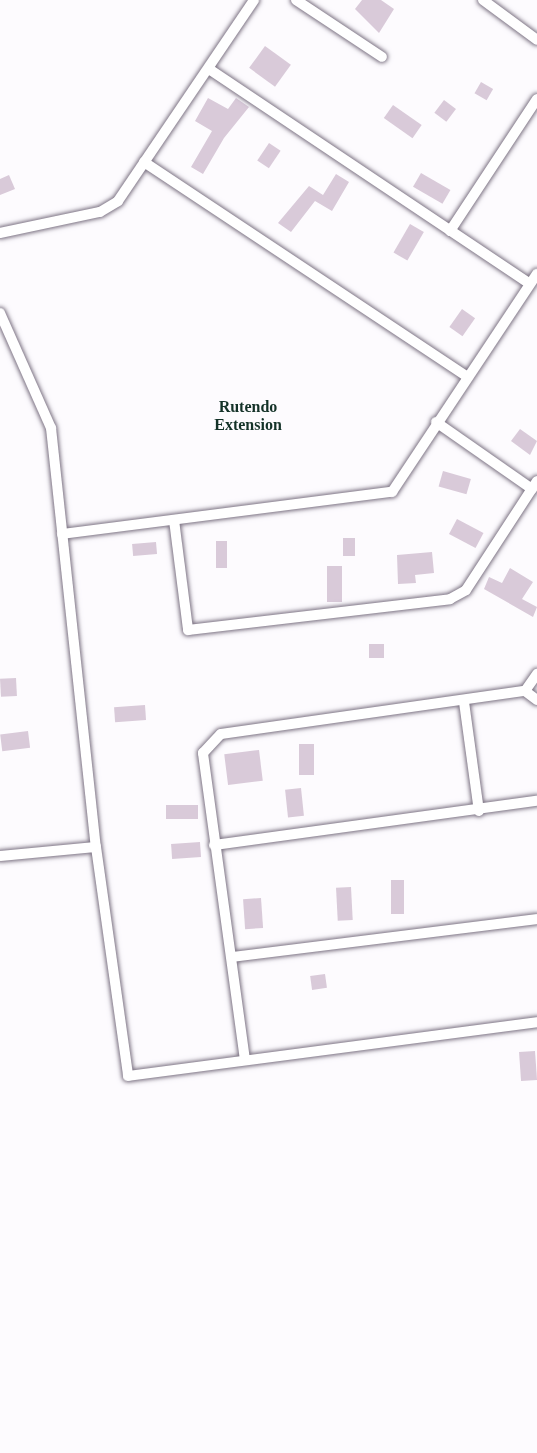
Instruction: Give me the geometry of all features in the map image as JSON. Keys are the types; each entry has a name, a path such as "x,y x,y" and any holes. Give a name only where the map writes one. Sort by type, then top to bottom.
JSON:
{"street":[{"path":"0,233 100,212 118,201 254,0"},
{"path":"296,0 382,57"},
{"path":"483,0 537,40"},
{"path":"209,69 530,284"},
{"path":"450,231 537,99"},
{"path":"144,162 466,376"},
{"path":"62,534 392,492 466,376 537,274"},
{"path":"1,317 51,428 96,847 129,1076 537,1022"},
{"path":"174,520 188,630 450,599 466,590 534,485 436,422"},
{"path":"245,1060 203,753 221,734 464,702 525,691 537,674"},
{"path":"525,691 537,700"},
{"path":"464,702 479,811"},
{"path":"214,845 479,811 537,801"},
{"path":"0,856 96,847"},
{"path":"232,957 537,919"}],"building":[{"path":"362,0 381,0 394,9 379,33 355,9"},
{"path":"265,46 291,65 275,87 249,68"},
{"path":"481,82 493,89 487,100 474,93"},
{"path":"208,98 228,109 236,98 249,107 224,138 203,174 191,167 212,131 195,121"},
{"path":"444,100 456,109 446,122 434,113"},
{"path":"393,105 422,125 412,138 384,118"},
{"path":"269,143 281,151 269,168 257,160"},
{"path":"421,173 450,190 442,204 413,187"},
{"path":"336,174 349,182 332,211 315,201 291,232 278,223 309,186 323,195"},
{"path":"9,175 15,189 0,195 0,179"},
{"path":"410,224 424,232 407,261 394,253"},
{"path":"462,309 475,318 462,336 449,327"},
{"path":"520,429 537,441 530,455 511,441"},
{"path":"443,471 471,479 466,494 439,486"},
{"path":"457,519 483,533 476,548 449,534"},
{"path":"343,538 355,538 355,556 343,556"},
{"path":"216,541 227,541 227,568 216,568"},
{"path":"156,542 157,554 133,556 132,544"},
{"path":"432,552 434,573 415,575 416,583 398,584 397,555"},
{"path":"327,566 342,566 342,602 327,602"},
{"path":"510,568 533,582 522,599 537,607 533,617 484,589 489,577 502,583"},
{"path":"369,644 384,644 384,658 369,658"},
{"path":"16,678 17,696 1,697 0,679"},
{"path":"145,705 146,720 115,722 114,707"},
{"path":"28,731 30,748 2,751 0,734"},
{"path":"299,744 314,744 314,775 299,775"},
{"path":"259,750 263,781 228,785 224,754"},
{"path":"301,788 304,816 288,818 285,790"},
{"path":"166,805 198,805 198,819 166,819"},
{"path":"200,842 201,857 172,859 171,844"},
{"path":"391,880 404,880 404,914 391,914"},
{"path":"351,887 353,920 338,921 336,888"},
{"path":"261,898 263,928 245,929 243,899"},
{"path":"325,974 327,988 312,990 310,976"},
{"path":"535,1051 537,1080 521,1081 519,1052"}],"district":[{"name":"Rutendo Extension","path":"248,416"}]}
